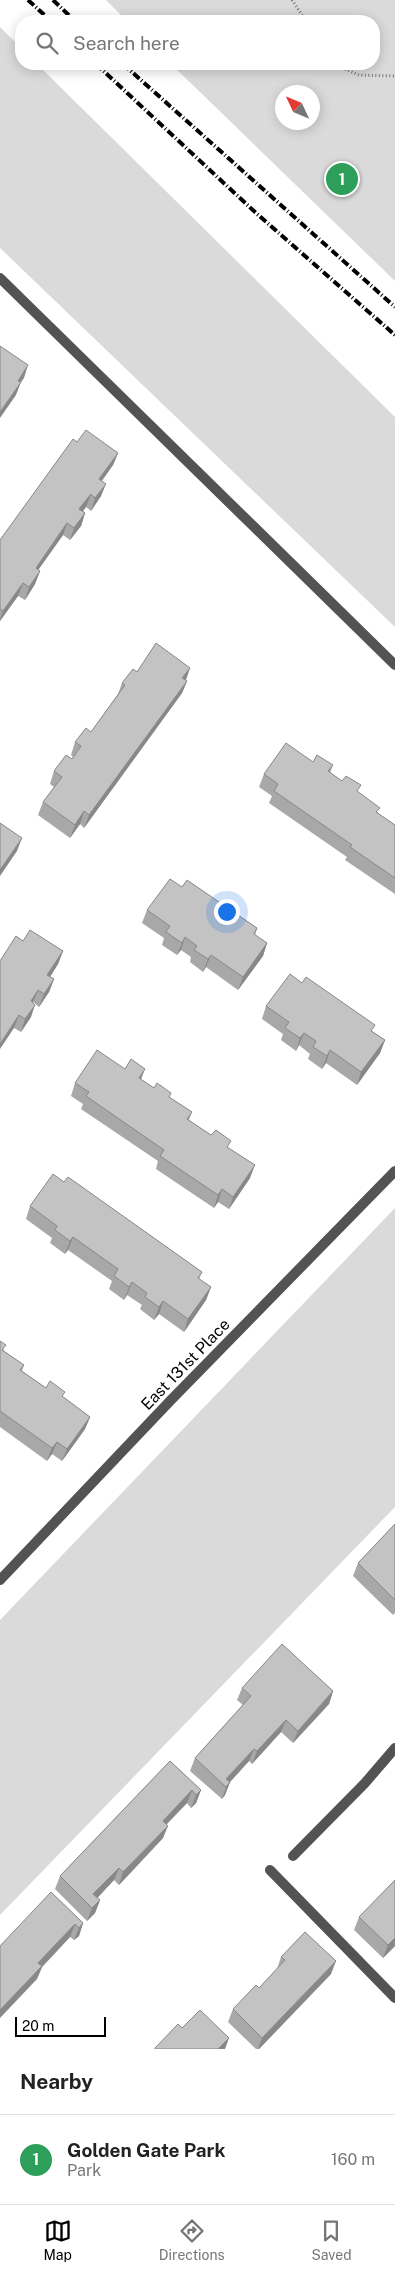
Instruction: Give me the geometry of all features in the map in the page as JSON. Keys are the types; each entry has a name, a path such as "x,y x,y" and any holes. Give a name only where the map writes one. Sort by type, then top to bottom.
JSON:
{"street":[{"path":"0,278 395,665"},
{"name":"East 131st Place","path":"0,1580 163,1408 395,1171"},
{"path":"294,1856 365,1783 395,1748"},
{"path":"270,1870 395,1998"}],"path":[{"path":"292,0 302,15"},
{"path":"346,70 359,76 395,76"}],"shaded area":[{"path":"106,0 395,0 395,281 177,70 380,70 380,15 121,15"},
{"path":"0,27 15,42 15,70 43,70 395,417 395,627 0,248"},
{"path":"395,1208 395,1507 0,1915 0,1620"}],"building":[{"path":"0,346 28,365 18,381 21,382 0,412"},
{"path":"86,430 118,453 99,479 106,484 95,498 91,494 79,509 85,513 74,528 67,523 36,568 40,571 29,587 23,583 3,611 0,609 0,540 73,439 77,442"},
{"path":"156,643 190,668 182,678 187,681 89,815 84,811 75,825 43,802 62,777 54,771 66,755 72,759 81,746 75,742 86,728 91,732 125,685 122,683 133,669 137,672"},
{"path":"286,743 313,762 317,755 333,765 328,771 342,781 346,776 361,785 357,791 380,808 376,812 395,825 395,878 350,847 352,845 274,791 278,784 264,774"},
{"path":"0,823 22,838 0,870"},
{"path":"170,879 182,887 187,880 257,928 254,934 267,943 243,977 211,955 208,959 194,950 197,946 185,937 182,943 166,932 170,926 147,910"},
{"path":"30,930 63,951 47,975 54,979 44,994 38,990 31,1001 35,1005 25,1019 19,1015 0,1044 0,961 16,936 23,941"},
{"path":"290,974 302,983 306,977 375,1025 371,1031 385,1040 361,1072 330,1050 327,1056 313,1047 316,1041 304,1033 300,1038 285,1028 289,1022 266,1006"},
{"path":"97,1050 125,1069 131,1059 145,1069 139,1078 154,1088 157,1083 171,1093 169,1097 192,1112 187,1119 211,1135 216,1130 231,1141 227,1147 255,1165 233,1197 222,1189 218,1195 160,1156 164,1150 86,1096 89,1092 75,1083"},
{"path":"53,1174 64,1182 68,1177 202,1272 198,1278 211,1287 188,1319 163,1301 159,1307 145,1297 147,1293 132,1282 129,1287 114,1276 118,1269 73,1237 70,1241 55,1230 57,1226 30,1206"},
{"path":"0,1341 6,1345 2,1350 24,1365 20,1370 46,1388 50,1381 65,1392 62,1396 90,1417 67,1449 57,1442 52,1448 0,1411"},
{"path":"395,1524 395,1600 358,1563"},
{"path":"282,1644 333,1691 298,1731 286,1720 257,1751 254,1749 226,1779 230,1782 226,1787 195,1758 251,1696 242,1688"},
{"path":"170,1761 201,1790 196,1795 192,1790 163,1821 168,1826 123,1872 119,1868 93,1894 100,1900 92,1908 60,1876"},
{"path":"395,1880 395,1938 388,1945 359,1917"},
{"path":"51,1892 83,1923 79,1928 75,1924 38,1963 42,1966 0,2010 0,1946"},
{"path":"305,1932 336,1961 262,2038 233,2009 256,1985 259,1988 285,1960 281,1957"},
{"path":"200,2010 229,2038 218,2049 155,2049 178,2024 182,2028"}],"railway":[{"path":"28,0 44,15"},
{"path":"53,0 69,15"},
{"path":"102,70 256,213 395,335"},
{"path":"130,70 395,307"}],"place":[{"name":"Golden Gate Park","path":"342,179"}]}
